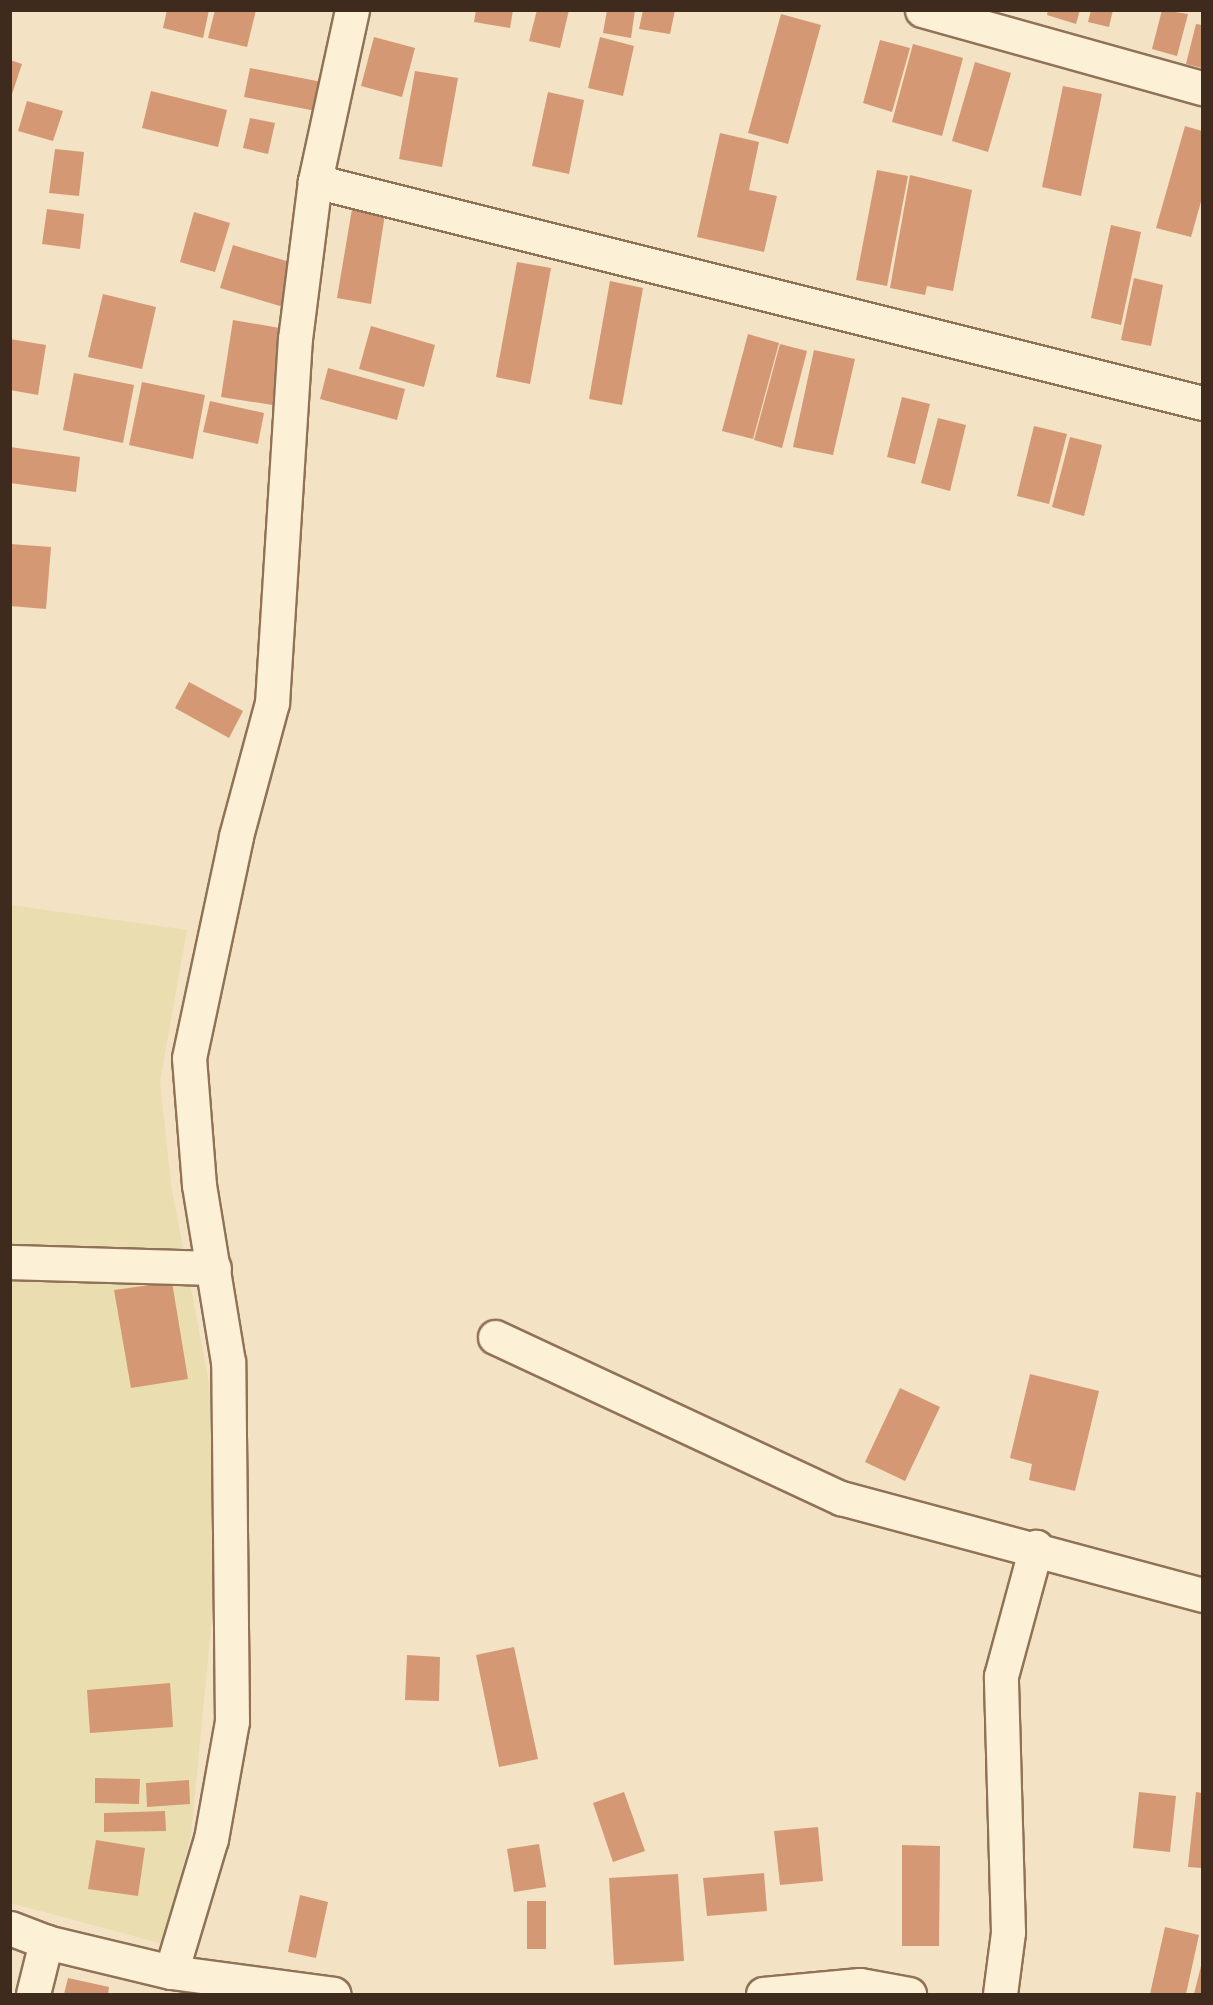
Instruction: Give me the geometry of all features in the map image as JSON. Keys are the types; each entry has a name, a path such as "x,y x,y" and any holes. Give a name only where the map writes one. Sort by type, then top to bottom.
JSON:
{"street":[{"path":"171,1972 211,1839 232,1721 232,1447 214,1268 199,1185 189,1058 236,836 272,703 295,339 315,181 352,10"},
{"path":"925,11 1203,88"},
{"path":"315,181 1203,403"},
{"path":"10,1262 214,1268"},
{"path":"495,1337 841,1498 1036,1547 1203,1595"},
{"path":"1000,1995 1008,1932 1001,1676 1036,1547"},
{"path":"10,1928 46,1942 171,1972 334,1995"},
{"path":"33,1995 46,1942"},
{"path":"763,1995 860,1985 909,1995"}],"shaded area":[{"path":"11,905 187,930 160,1081 171,1185 209,1383 216,1577 191,1834 163,1944 11,1903"}],"building":[{"path":"167,10 209,10 203,38 163,28"},
{"path":"215,10 256,10 247,47 208,38"},
{"path":"476,10 513,10 510,28 474,22"},
{"path":"537,10 569,10 560,48 529,41"},
{"path":"607,10 635,10 631,38 603,33"},
{"path":"643,10 675,10 670,34 639,29"},
{"path":"1048,10 1080,10 1076,24 1047,15"},
{"path":"1091,10 1113,10 1109,27 1088,22"},
{"path":"1162,10 1188,14 1177,56 1152,49"},
{"path":"781,14 821,25 788,144 748,133"},
{"path":"1196,24 1202,25 1202,68 1186,64"},
{"path":"374,37 415,48 402,97 361,86"},
{"path":"600,37 634,46 623,96 588,88"},
{"path":"880,40 910,48 892,112 863,103"},
{"path":"913,44 963,58 942,136 892,122"},
{"path":"10,60 22,64 11,97 10,97"},
{"path":"975,62 1011,73 988,152 952,141"},
{"path":"250,68 327,83 321,112 244,97"},
{"path":"415,71 458,78 442,167 399,159"},
{"path":"1063,86 1102,94 1081,196 1042,187"},
{"path":"151,91 227,110 218,147 142,128"},
{"path":"548,92 584,100 569,174 532,166"},
{"path":"27,101 63,111 53,141 18,131"},
{"path":"250,118 275,123 268,154 243,148"},
{"path":"1185,126 1202,131 1202,198 1191,237 1156,228"},
{"path":"720,133 759,142 749,190 777,196 764,252 697,237"},
{"path":"55,149 84,152 79,196 49,193"},
{"path":"877,170 908,176 887,286 856,280"},
{"path":"910,175 972,190 953,291 927,286 925,295 890,288"},
{"path":"47,209 84,214 80,249 42,244"},
{"path":"352,209 385,214 371,304 337,298"},
{"path":"194,212 230,223 215,272 180,262"},
{"path":"1111,225 1141,232 1121,325 1091,318"},
{"path":"233,245 303,266 290,309 220,288"},
{"path":"517,262 551,268 530,384 496,377"},
{"path":"1134,278 1163,285 1151,346 1121,340"},
{"path":"610,281 643,288 622,405 589,399"},
{"path":"103,294 156,307 142,369 88,357"},
{"path":"233,320 291,330 279,406 221,397"},
{"path":"371,326 435,345 424,387 359,369"},
{"path":"748,334 779,343 753,439 722,431"},
{"path":"10,339 46,345 38,395 10,390"},
{"path":"780,344 807,351 782,448 754,440"},
{"path":"814,350 855,359 833,455 793,447"},
{"path":"328,368 405,389 397,420 320,399"},
{"path":"74,373 134,385 123,443 63,430"},
{"path":"142,382 205,395 193,459 129,445"},
{"path":"902,397 930,404 915,464 887,457"},
{"path":"210,401 264,413 258,444 203,432"},
{"path":"938,418 966,425 950,491 921,483"},
{"path":"1034,426 1067,434 1049,504 1017,496"},
{"path":"1070,437 1102,445 1084,516 1052,507"},
{"path":"10,447 80,457 76,492 10,483"},
{"path":"10,544 51,547 46,609 10,606"},
{"path":"189,682 243,711 229,738 175,708"},
{"path":"172,1282 188,1379 131,1388 114,1290"},
{"path":"1030,1374 1099,1391 1075,1491 1029,1480 1032,1464 1010,1458"},
{"path":"900,1388 940,1407 905,1481 865,1462"},
{"path":"514,1647 538,1759 499,1767 476,1655"},
{"path":"407,1655 440,1657 439,1701 405,1700"},
{"path":"170,1683 173,1727 90,1733 87,1690"},
{"path":"95,1778 140,1779 139,1804 95,1803"},
{"path":"189,1780 190,1804 147,1807 146,1783"},
{"path":"624,1792 645,1851 613,1862 593,1803"},
{"path":"1139,1792 1176,1796 1170,1852 1133,1848"},
{"path":"1196,1792 1202,1793 1202,1868 1188,1867"},
{"path":"165,1811 166,1831 104,1832 104,1813"},
{"path":"818,1827 823,1881 780,1885 774,1831"},
{"path":"96,1840 145,1848 138,1896 88,1889"},
{"path":"539,1844 546,1887 514,1892 507,1849"},
{"path":"902,1845 940,1846 939,1946 902,1946"},
{"path":"764,1873 767,1911 707,1916 703,1878"},
{"path":"678,1874 684,1961 614,1965 609,1878"},
{"path":"300,1895 328,1902 316,1958 288,1952"},
{"path":"527,1901 546,1901 546,1949 527,1949"},
{"path":"1165,1927 1199,1935 1186,1994 1150,1994"},
{"path":"1202,1962 1202,1994 1194,1994"},
{"path":"68,1978 109,1987 108,1994 64,1994"}]}
